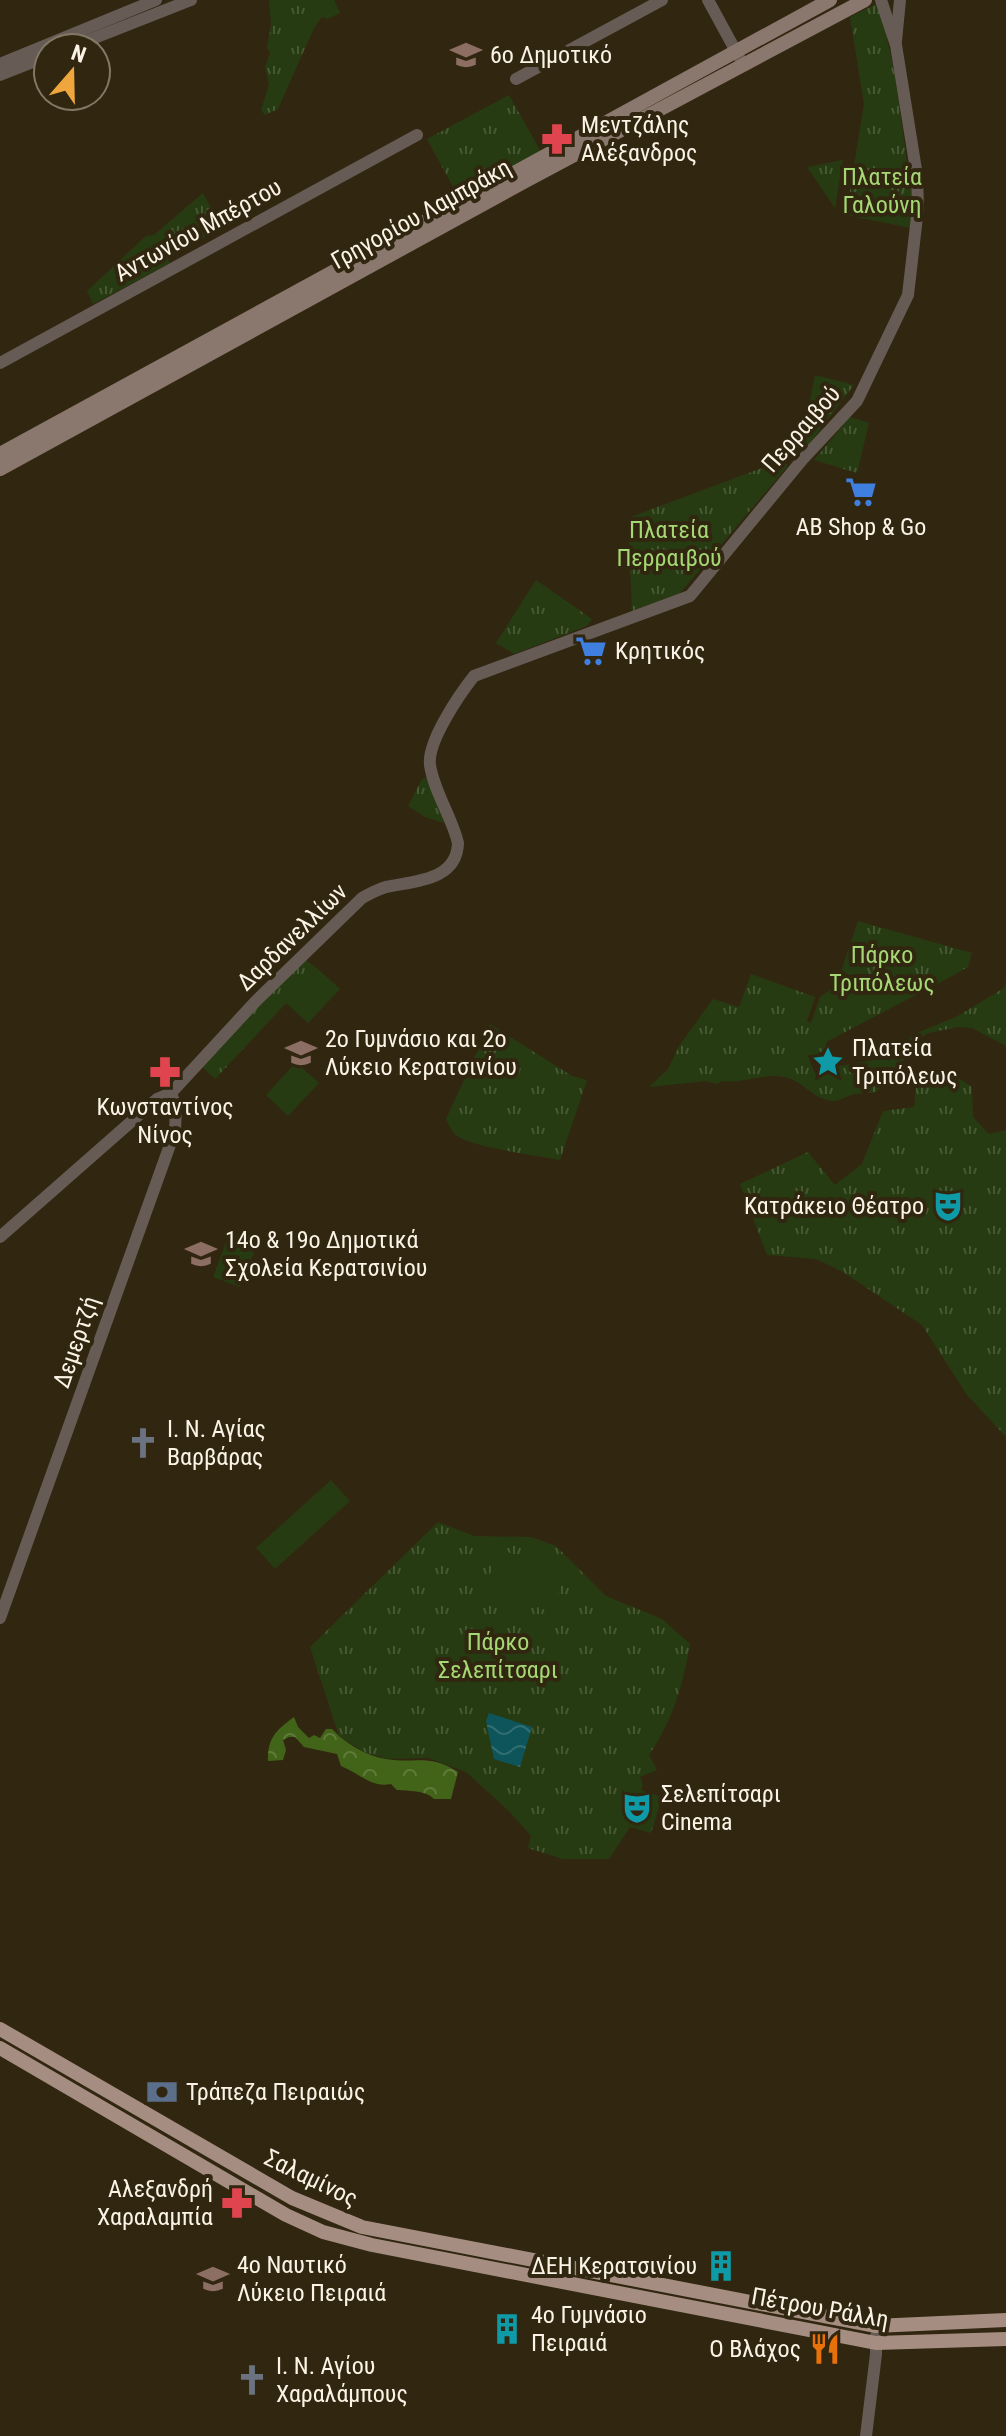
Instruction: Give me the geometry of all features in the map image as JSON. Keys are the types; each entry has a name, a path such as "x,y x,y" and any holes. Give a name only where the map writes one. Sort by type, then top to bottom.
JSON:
{"main road":[{"name":"Γρηγορίου Λαμπράκη","path":"0,469 739,58 830,0"},
{"name":"Γρηγορίου Λαμπράκη","path":"0,454 739,58 865,0"},
{"name":"Σαλαμίνος","path":"0,2029 292,2198 346,2222 683,2288"},
{"name":"Σαλαμίνος","path":"0,2048 286,2215 323,2232 372,2245 675,2304"},
{"name":"Πέτρου Ράλλη","path":"683,2288 875,2326 1006,2320"},
{"name":"Πέτρου Ράλλη","path":"675,2304 876,2343 1006,2339"}],"street":[{"path":"0,64 156,0"},
{"path":"110,32 191,0"},
{"path":"516,79 662,0"},
{"path":"708,0 739,58"},
{"name":"Περραιβού","path":"429,754 456,701 474,676 690,596 802,460 857,401 908,295 915,244 917,176 896,45 881,0"},
{"name":"Περραιβού","path":"896,45 900,0"},
{"path":"0,75 32,62"},
{"name":"Αντωνίου Μπέρτου","path":"0,363 417,135"},
{"name":"Δαρδανελλίων","path":"171,1093 305,951 362,898 374,891 446,871 458,843 431,769 429,754"},
{"path":"0,1237 157,1099 171,1093"},
{"name":"Δεμερτζή","path":"0,1618 163,1168 175,1131 176,1107 171,1093"},
{"path":"866,2436 875,2326"}],"green space":[{"path":"269,0 334,0 340,13 327,19 322,17 314,28 278,109 265,115 261,110 269,85 265,67 270,53 267,47 271,25"},
{"name":"Πλατεία Γαλούνη","path":"879,3 895,75 916,229 846,215 864,104 850,17"},
{"path":"509,95 541,152 458,196 427,139"},
{"path":"843,160 835,208 807,167"},
{"path":"203,193 222,228 168,258 170,263 93,304 87,291 146,236 154,235"},
{"path":"815,375 854,385 806,448 801,447"},
{"path":"850,417 869,423 857,473 814,460"},
{"name":"Πλατεία Περραιβού","path":"786,459 787,467 680,593 632,611 628,518"},
{"path":"536,580 592,619 587,626 514,654 496,643"},
{"path":"422,779 430,779 447,818 444,823 425,817 408,806"},
{"name":"Πάρκο Τριπόλεως","path":"858,921 972,953 968,967 828,1041 829,1047 809,1059 817,1078 835,1067 879,1059 919,1032 956,1017 1004,988 1006,982 1006,1046 972,1028 958,1027 928,1033 914,1042 907,1056 876,1092 854,1094 834,1101 821,1098 796,1081 776,1076 717,1084 706,1081 649,1087 668,1069 679,1046 713,999 739,1007 751,974 815,997 807,1021 811,1023 820,997 836,986"},
{"path":"303,958 318,969 215,1079 200,1065"},
{"path":"318,969 340,989 308,1023 286,1003"},
{"path":"490,1024 572,1076 587,1080 560,1160 476,1144 456,1135 449,1126 446,1119"},
{"path":"296,1062 319,1083 288,1116 266,1095"},
{"path":"957,1077 972,1087 973,1117 989,1134 1006,1130 1006,1437 967,1395 922,1325 843,1272 816,1259 767,1255 740,1184 808,1152 835,1185 862,1164 883,1111 914,1107 917,1080"},
{"path":"229,1234 257,1245 240,1287 213,1277"},
{"path":"331,1480 350,1501 275,1569 256,1548"},
{"name":"Πάρκο Σελεπίτσαρι","path":"438,1522 474,1536 531,1537 556,1546 606,1596 662,1619 690,1644 676,1702 665,1729 649,1755 657,1770 640,1777 641,1790 662,1797 651,1833 630,1827 609,1859 563,1859 528,1848 531,1836 466,1772 428,1758 387,1759 364,1752 339,1736 310,1647"},
{"path":"498,1549 566,1571 552,1612 485,1590"},
{"path":"294,1717 298,1727 309,1738 314,1735 320,1738 326,1729 332,1729 350,1744 371,1755 386,1759 430,1761 448,1766 458,1772 451,1799 434,1799 422,1792 397,1790 391,1784 371,1782 341,1766 337,1754 304,1747 295,1737 283,1740 286,1750 283,1760 268,1761 269,1746 275,1734"}],"water":[{"path":"489,1713 532,1727 520,1767 494,1759 486,1721"}],"place":[{"name":"6o Δημοτικό","path":"466,55"},
{"name":"Μεντζάλης Αλέξανδρος","path":"557,139"},
{"name":"AB Shop & Go","path":"861,492"},
{"name":"Κρητικός","path":"591,651"},
{"name":"2ο Γυμνάσιο και 2ο Λύκειο Κερατσινίου","path":"301,1053"},
{"name":"Πλατεία Τριπόλεως","path":"828,1062"},
{"name":"Κωνσταντίνος Νίνος","path":"165,1072"},
{"name":"Κατράκειο Θέατρο","path":"948,1206"},
{"name":"14ο & 19ο Δημοτικά Σχολεία Κερατσινίου","path":"201,1254"},
{"name":"Ι. Ν. Αγίας Βαρβάρας","path":"143,1443"},
{"name":"Σελεπίτσαρι Cinema","path":"637,1808"},
{"name":"Τράπεζα Πειραιώς","path":"162,2092"},
{"name":"Αλεξανδρή Χαραλαμπία","path":"237,2203"},
{"name":"ΔΕΗ Κερατσινίου","path":"721,2266"},
{"name":"4ο Ναυτικό Λύκειο Πειραιά","path":"213,2279"},
{"name":"4ο Γυμνάσιο Πειραιά","path":"507,2329"},
{"name":"Ο Βλάχος","path":"825,2349"},
{"name":"Ι. Ν. Αγίου Χαραλάμπους","path":"252,2380"}]}
